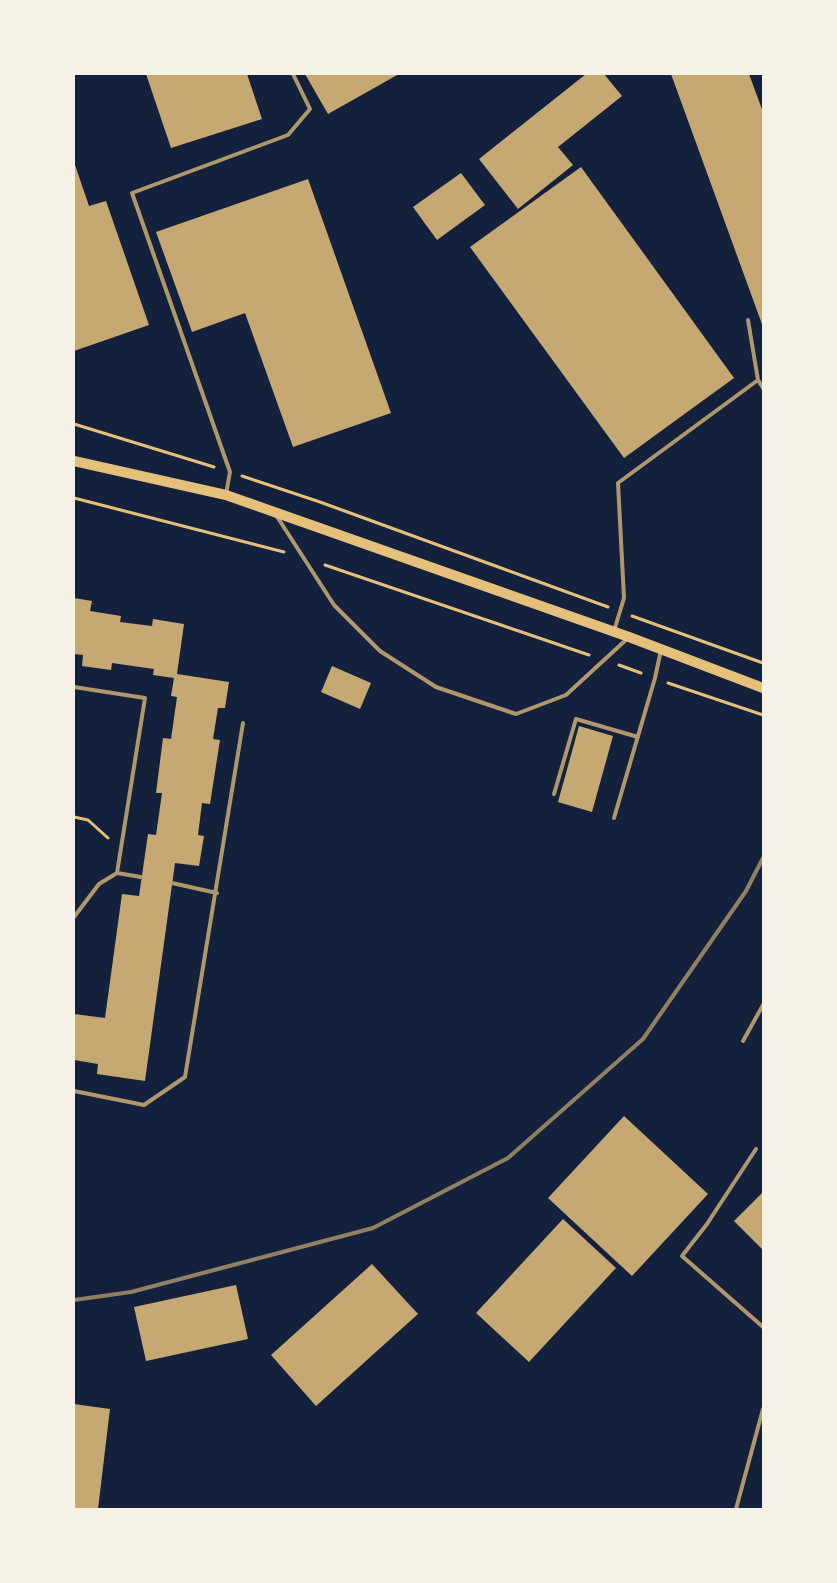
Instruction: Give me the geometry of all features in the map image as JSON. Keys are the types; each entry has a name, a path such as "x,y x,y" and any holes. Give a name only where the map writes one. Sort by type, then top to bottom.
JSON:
{"main road":[{"path":"74,462 226,495 629,637 763,688"}],"lane":[{"path":"226,495 230,472 132,193 288,135 310,109 292,74"},
{"path":"748,320 758,380 763,388"},
{"path":"614,632 624,598 618,483 758,380"},
{"path":"275,513 334,605 380,651 436,687 516,714 566,695 629,637"},
{"path":"614,818 655,678 661,650"},
{"path":"74,686 145,698 117,873"},
{"path":"554,794 576,719 638,736"},
{"path":"74,1091 144,1104 185,1077 217,893 243,723"},
{"path":"74,917 99,884 117,873 141,877"},
{"path":"172,883 217,893"},
{"path":"743,1041 763,1004"},
{"path":"756,1149 707,1224 682,1256 763,1327"},
{"path":"736,1509 763,1409"}],"path":[{"path":"74,424 320,502 763,663"},
{"path":"74,498 303,557 763,715"},
{"path":"74,817 88,820"}],"building":[{"path":"146,74 247,74 262,119 171,148"},
{"path":"305,74 399,74 328,114"},
{"path":"586,74 604,74 622,96 558,147 573,165 518,209 479,159"},
{"path":"671,74 749,74 763,112 763,327"},
{"path":"74,162 89,206 106,201 149,325 74,351"},
{"path":"581,167 734,378 624,458 470,247"},
{"path":"461,173 485,205 437,240 413,207"},
{"path":"308,179 391,413 293,447 245,313 192,332 156,232"},
{"path":"74,598 92,601 90,611 121,616 120,622 152,626 153,619 184,624 177,674 229,682 225,708 218,708 213,739 220,740 210,804 202,803 198,835 204,836 199,866 175,863 145,1081 97,1074 98,1064 74,1060 74,1014 105,1018 122,894 139,896 148,834 156,835 162,793 156,793 163,738 171,739 177,697 171,696 174,678 153,675 154,669 112,663 111,670 82,666 83,655 74,654"},
{"path":"332,666 371,683 360,709 321,692"},
{"path":"579,726 613,736 592,812 558,802"},
{"path":"624,1116 708,1194 632,1276 548,1198"},
{"path":"763,1192 763,1250 734,1221"},
{"path":"563,1219 616,1268 529,1362 476,1313"},
{"path":"372,1264 418,1314 316,1406 271,1355"},
{"path":"236,1285 248,1339 146,1361 134,1307"},
{"path":"74,1404 110,1409 98,1509 74,1509"}],"railway":[{"path":"74,1300 131,1292 373,1228 508,1158 643,1039 746,891 763,858"}]}
